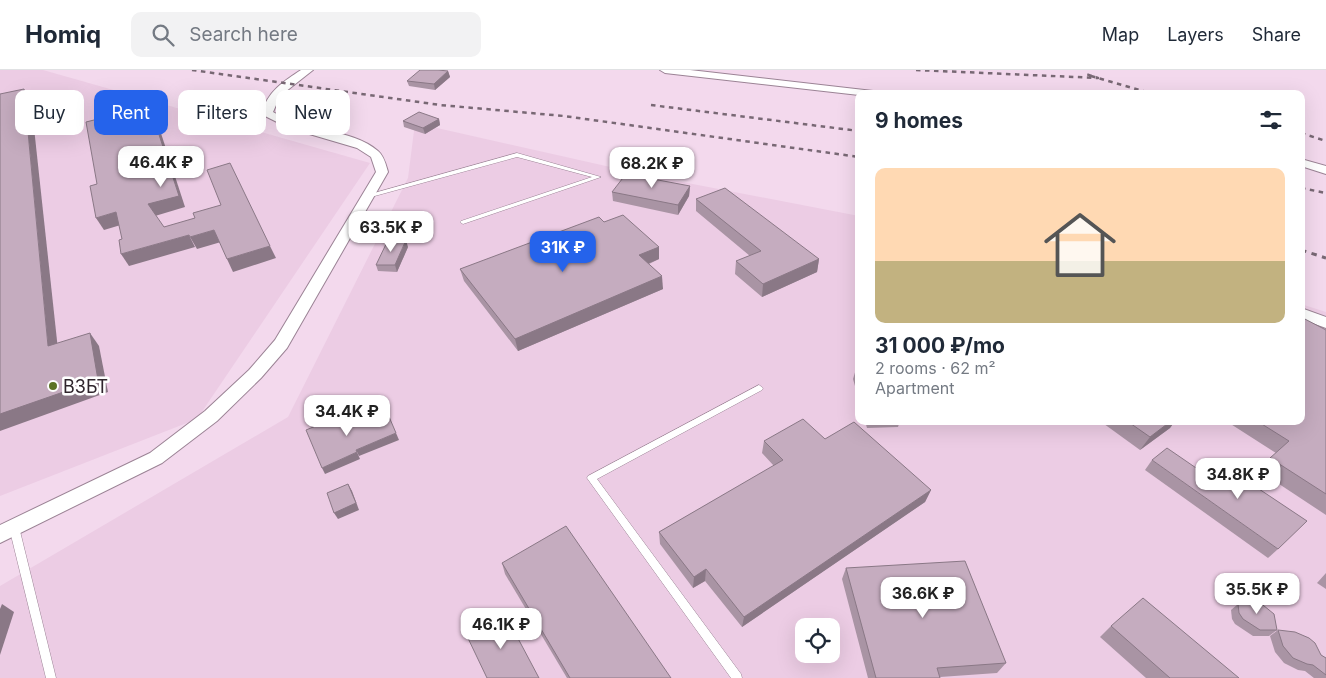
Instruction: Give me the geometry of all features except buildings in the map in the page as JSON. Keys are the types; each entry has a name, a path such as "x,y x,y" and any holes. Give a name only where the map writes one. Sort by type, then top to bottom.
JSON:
{"street":[{"path":"0,534 156,458 211,416 255,374 281,344 382,172 379,160 373,152 353,142 289,126 277,121 267,113 268,103 286,84 308,70"},
{"path":"665,70 855,92"},
{"path":"1305,163 1326,170"},
{"path":"1305,315 1326,323"}],"lane":[{"path":"369,196 517,155 598,177 464,222"},
{"path":"737,678 591,478 759,388"},
{"path":"14,527 51,678"}],"shaded area":[{"name":"ВЗБТ","path":"0,70 43,70 113,90 94,90 94,135 168,135 168,106 178,108 178,135 266,135 266,133 370,163 197,419 0,496"},
{"path":"415,123 646,175 855,215 855,425 1305,425 1305,305 1326,312 1326,678 0,678 0,586 288,417 408,178"}],"railway":[{"path":"192,70 440,105 564,116 855,156"},
{"path":"916,70 1098,78"},
{"path":"1086,74 1098,78"},
{"path":"1091,76 1098,78"},
{"path":"1098,78 1139,90"},
{"path":"651,105 855,130"},
{"path":"1305,134 1326,141"},
{"path":"1305,189 1326,193"},
{"path":"1305,251 1326,258"}],"place":[{"name":"ВЗБТ","path":"53,386"}]}
